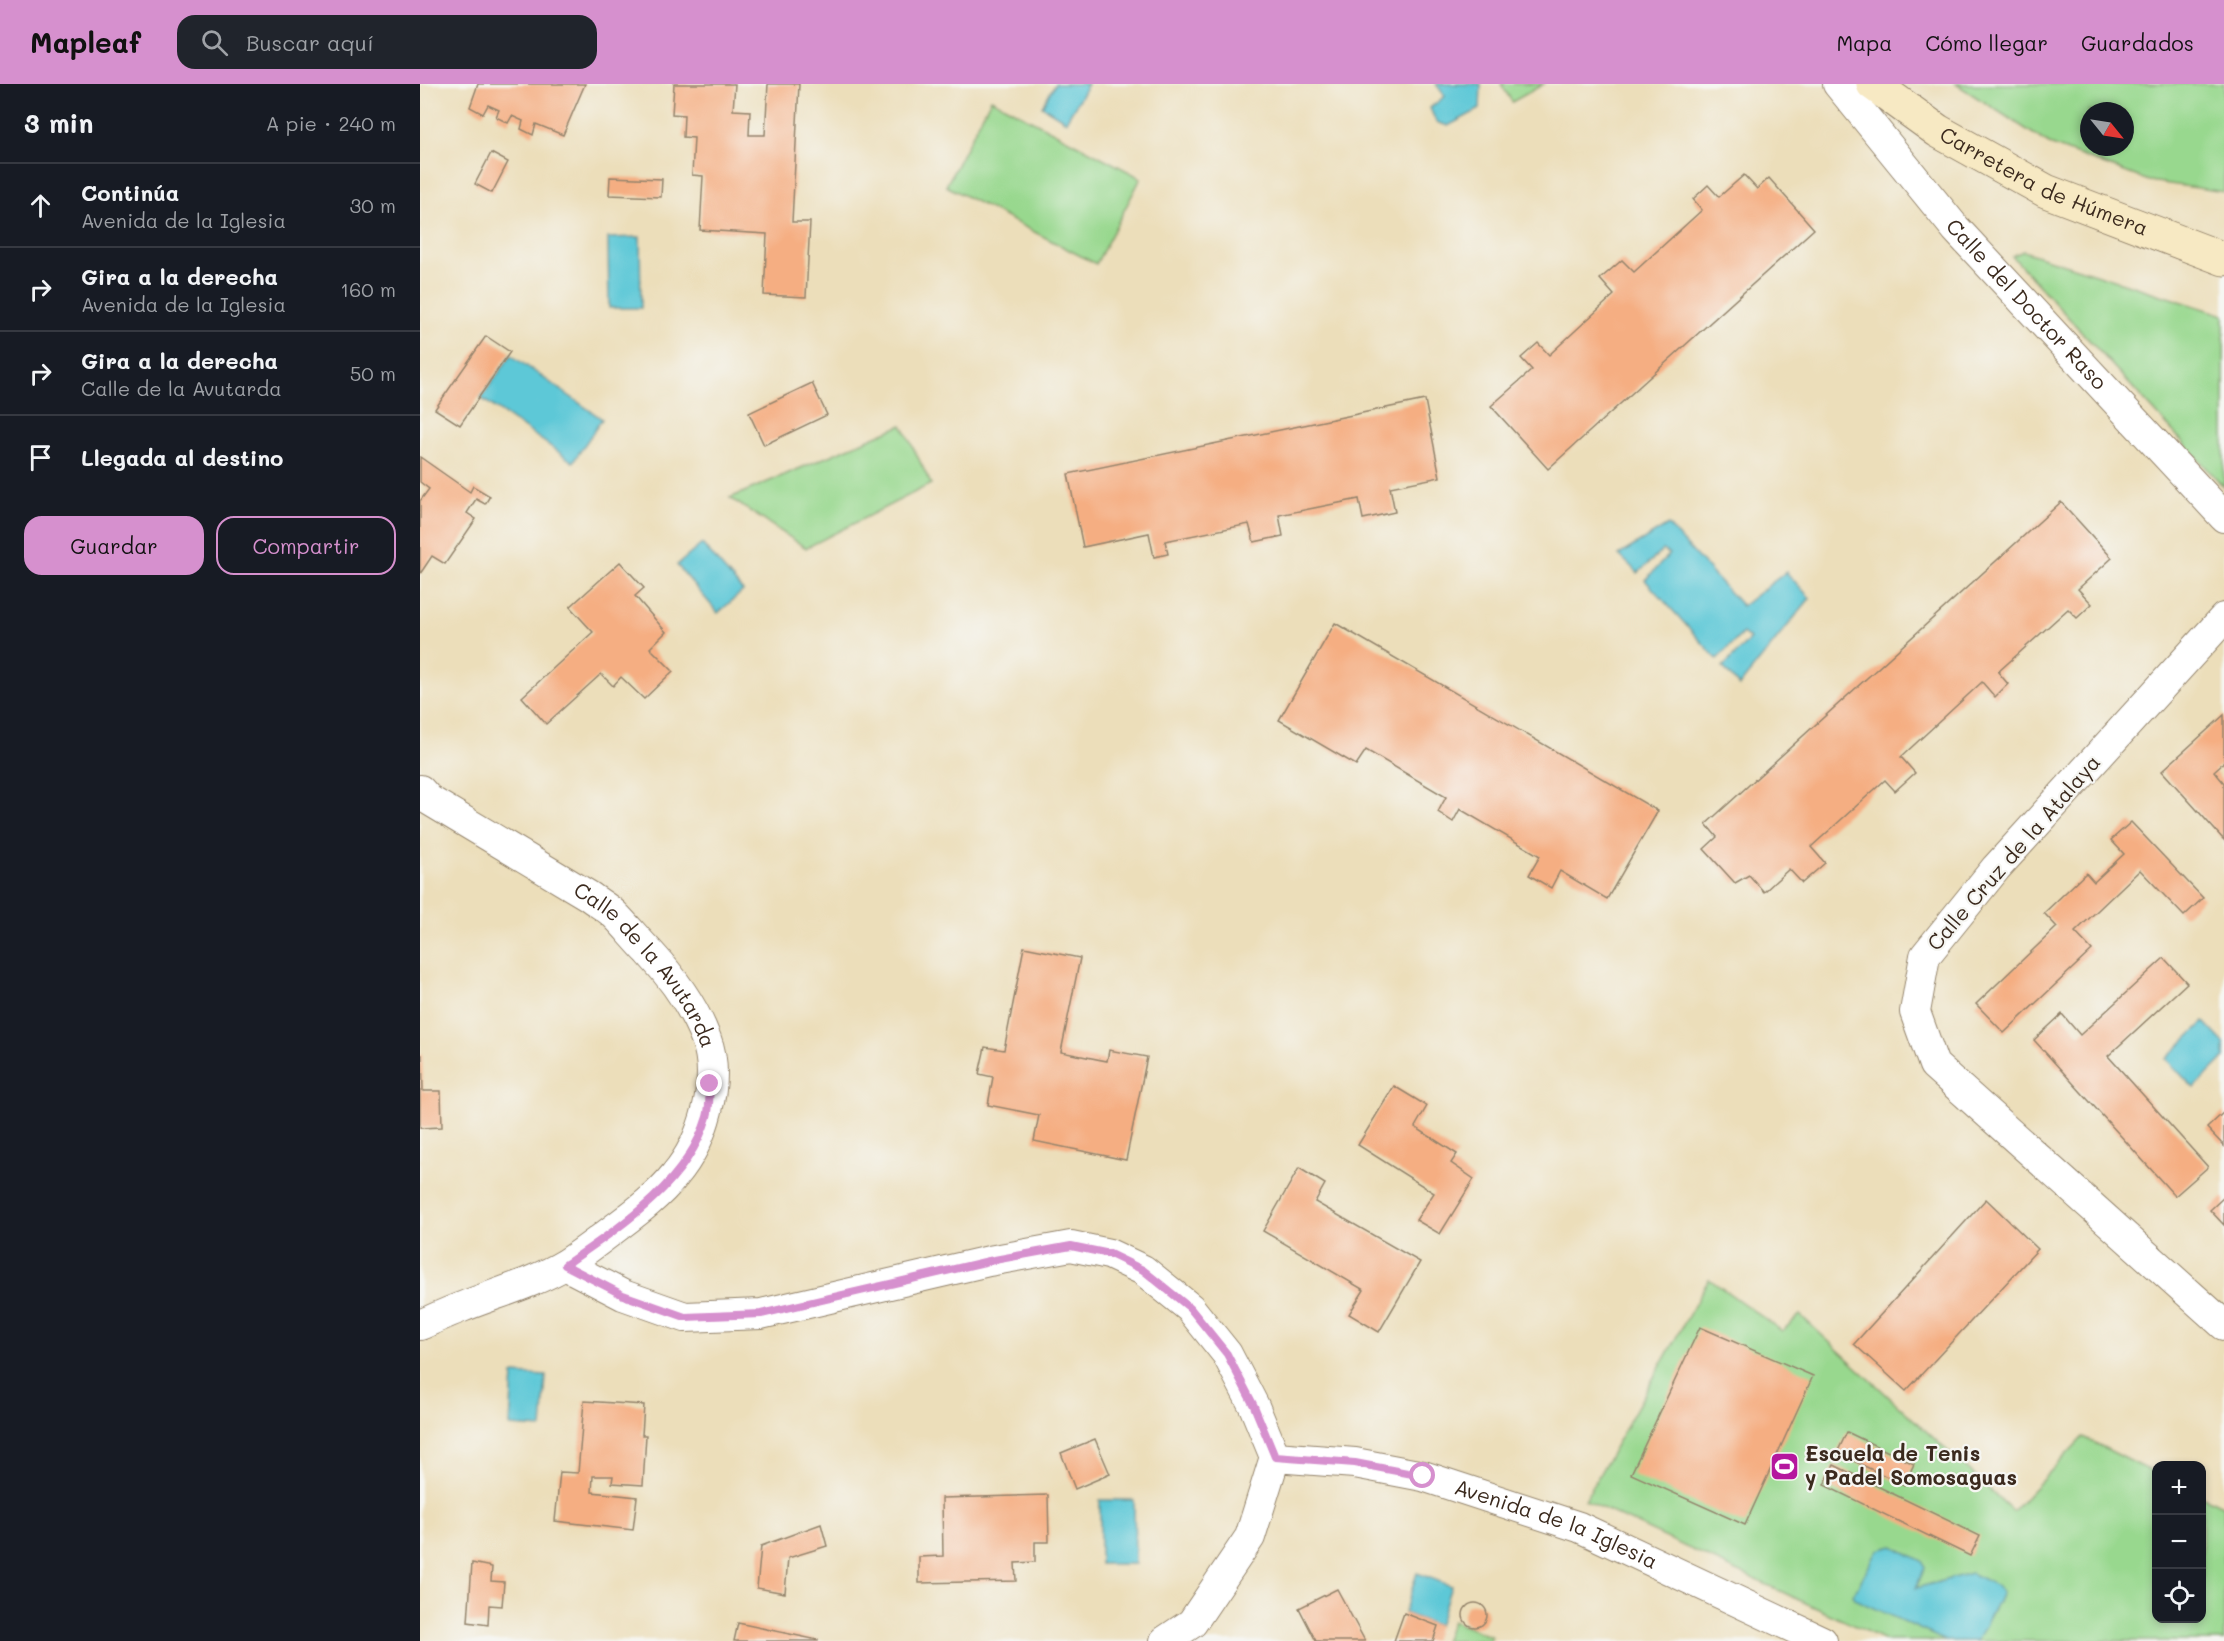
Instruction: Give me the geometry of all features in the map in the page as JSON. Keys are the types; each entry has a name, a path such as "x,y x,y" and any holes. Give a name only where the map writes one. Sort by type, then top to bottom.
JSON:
{"main road":[{"name":"Carretera de Húmera","path":"1873,84 1938,131 2046,191 2224,259"}],"street":[{"name":"Calle del Doctor Raso","path":"1838,84 1956,229 2224,517"},
{"name":"Calle Cruz de la Atalaya","path":"2224,618 1996,868 1925,956 1915,1012 1934,1065 2224,1325"},
{"name":"Calle de la Avutarda","path":"420,790 429,800 590,896 614,914 661,965 677,987 706,1040 710,1060 708,1114 687,1159 664,1188 635,1213 565,1265 515,1288 462,1306 420,1325"},
{"path":"565,1265 623,1295 685,1317 761,1314 989,1261 1071,1246 1110,1254 1143,1270 1190,1308 1227,1354 1254,1406 1275,1457 1250,1537 1192,1623 1165,1641"},
{"name":"Avenida de la Iglesia","path":"1275,1457 1355,1463 1423,1476 1568,1524 1822,1641"}],"green space":[{"path":"1501,84 1544,84 1512,102"},
{"path":"1956,84 2224,84 2224,192 2149,181 2081,156 2134,156 2134,102 2080,102 2080,155 2049,144"},
{"path":"991,99 1141,178 1096,264 946,186"},
{"path":"2023,251 2224,315 2224,487 2012,256"},
{"path":"902,425 931,484 806,548 730,498"},
{"name":"Escuela de Tenis y Padel Somosaguas","path":"1709,1279 1782,1331 1800,1315 2013,1511 2083,1437 2152,1472 2152,1623 2206,1623 2206,1498 2224,1507 2224,1641 1887,1641 1585,1500"},
{"path":"1452,1621 1492,1637 1490,1641 1444,1641"}],"water":[{"path":"1055,84 1088,84 1066,121 1042,106"},
{"path":"1436,84 1481,84 1480,109 1448,126 1436,122 1430,108 1445,96"},
{"path":"640,237 641,308 609,308 608,238"},
{"path":"511,355 602,419 573,462 481,398"},
{"path":"1668,525 1742,606 1786,572 1810,598 1739,686 1723,667 1750,639 1743,633 1717,659 1645,580 1670,554 1663,550 1638,573 1619,555"},
{"path":"702,544 743,591 718,613 677,565"},
{"path":"2204,1022 2224,1043 2224,1058 2194,1088 2166,1059"},
{"path":"513,1374 546,1376 542,1428 510,1426"},
{"path":"1100,1500 1134,1500 1135,1564 1100,1564"},
{"path":"1893,1546 1922,1561 1925,1567 1916,1588 1971,1573 1998,1586 2002,1593 1977,1641 1946,1641 1856,1600 1853,1595 1878,1550"},
{"path":"1417,1573 1451,1586 1438,1626 1404,1613"}],"building":[{"path":"478,84 585,84 563,135 536,124 533,135 521,129 523,121 512,116 508,123 496,117 499,110 488,105 483,114 470,107"},
{"path":"674,84 735,84 733,110 750,111 749,135 765,135 768,84 799,84 792,222 810,222 806,297 764,295 767,234 700,230 703,176 692,175 694,138 683,137 684,115 672,114"},
{"path":"491,153 508,162 492,193 475,184"},
{"path":"1744,175 1757,189 1769,178 1814,229 1548,469 1491,406 1532,370 1521,358 1538,343 1549,355 1614,295 1600,279 1622,260 1634,272 1702,210 1693,199 1708,185 1719,197"},
{"path":"610,177 662,179 661,197 609,195"},
{"path":"486,336 510,352 460,425 435,409"},
{"path":"812,383 827,415 764,445 749,413"},
{"path":"1425,400 1440,477 1390,487 1395,512 1363,519 1359,499 1279,515 1283,536 1254,542 1249,524 1165,541 1168,554 1154,557 1149,533 1083,547 1068,474"},
{"path":"420,457 470,492 473,486 490,496 485,504 476,499 467,513 476,519 445,564 432,556 420,574 420,501 429,489 420,482"},
{"path":"2061,502 2112,558 2078,589 2092,604 2077,618 2068,609 1998,672 2008,684 1995,697 1982,682 1901,757 1915,773 1895,791 1885,780 1811,847 1825,863 1802,883 1789,869 1764,892 1749,875 1735,883 1704,849 1717,837 1706,824"},
{"path":"620,562 644,588 635,596 666,632 650,648 673,671 644,699 621,677 613,686 601,674 546,724 522,697 593,632 570,607"},
{"path":"1335,623 1658,811 1607,899 1560,871 1551,888 1529,875 1540,856 1460,809 1453,822 1438,812 1446,797 1366,750 1356,765 1279,720"},
{"path":"2224,715 2224,762 2214,771 2224,783 2224,840 2162,771"},
{"path":"2131,822 2203,898 2184,916 2140,870 2075,932 2092,950 2004,1033 1976,1004 2057,927 2044,913 2086,873 2094,882 2124,854 2111,840"},
{"path":"1024,947 1080,958 1061,1052 1107,1061 1109,1050 1147,1057 1126,1160 1034,1141 1039,1115 988,1105 993,1077 979,1074 985,1047 1004,1050"},
{"path":"2164,958 2187,983 2108,1056 2208,1167 2175,1196 2034,1040 2062,1014 2080,1035"},
{"path":"420,1055 422,1055 423,1091 441,1091 442,1127 420,1128"},
{"path":"1394,1086 1427,1106 1415,1127 1457,1154 1451,1163 1474,1179 1440,1234 1416,1220 1434,1193 1358,1145"},
{"path":"2224,1112 2224,1146 2207,1128"},
{"path":"1299,1168 1325,1184 1315,1202 1420,1262 1379,1332 1349,1314 1364,1290 1263,1231"},
{"path":"2224,1197 2224,1225 2210,1210"},
{"path":"1986,1199 2038,1249 1906,1391 1854,1344"},
{"path":"1700,1327 1813,1376 1745,1525 1631,1474"},
{"path":"584,1401 644,1405 642,1435 646,1435 643,1485 612,1483 613,1476 593,1476 592,1492 637,1497 633,1530 555,1521 560,1472 578,1473"},
{"path":"1847,1432 1914,1464 1904,1485 1837,1453"},
{"path":"1095,1439 1110,1474 1075,1489 1061,1453"},
{"path":"1834,1465 1980,1536 1970,1556 1824,1485"},
{"path":"1048,1495 1049,1542 1035,1542 1035,1562 1015,1563 1016,1581 919,1583 919,1557 943,1556 942,1498"},
{"path":"821,1524 827,1546 788,1558 785,1593 757,1588 761,1546"},
{"path":"472,1563 492,1567 491,1581 504,1582 502,1606 489,1605 488,1625 468,1622"},
{"path":"1337,1589 1365,1641 1316,1641 1299,1608"},
{"path":"1475,1603 1483,1607 1487,1615 1483,1623 1475,1627 1467,1623 1463,1615 1467,1607"},
{"path":"1404,1613 1438,1626 1433,1641 1394,1641"},
{"path":"738,1623 818,1640 818,1641 734,1641"}],"place":[{"name":"Escuela de Tenis y Padel Somosaguas","path":"1784,1466"}],"route":[{"path":"710,1084 708,1114 687,1159 676,1174 664,1188 635,1213 565,1265 623,1295 685,1317 761,1314 989,1261 1071,1246 1110,1254 1143,1270 1190,1308 1227,1354 1254,1406 1275,1457 1355,1463 1423,1476"}]}
